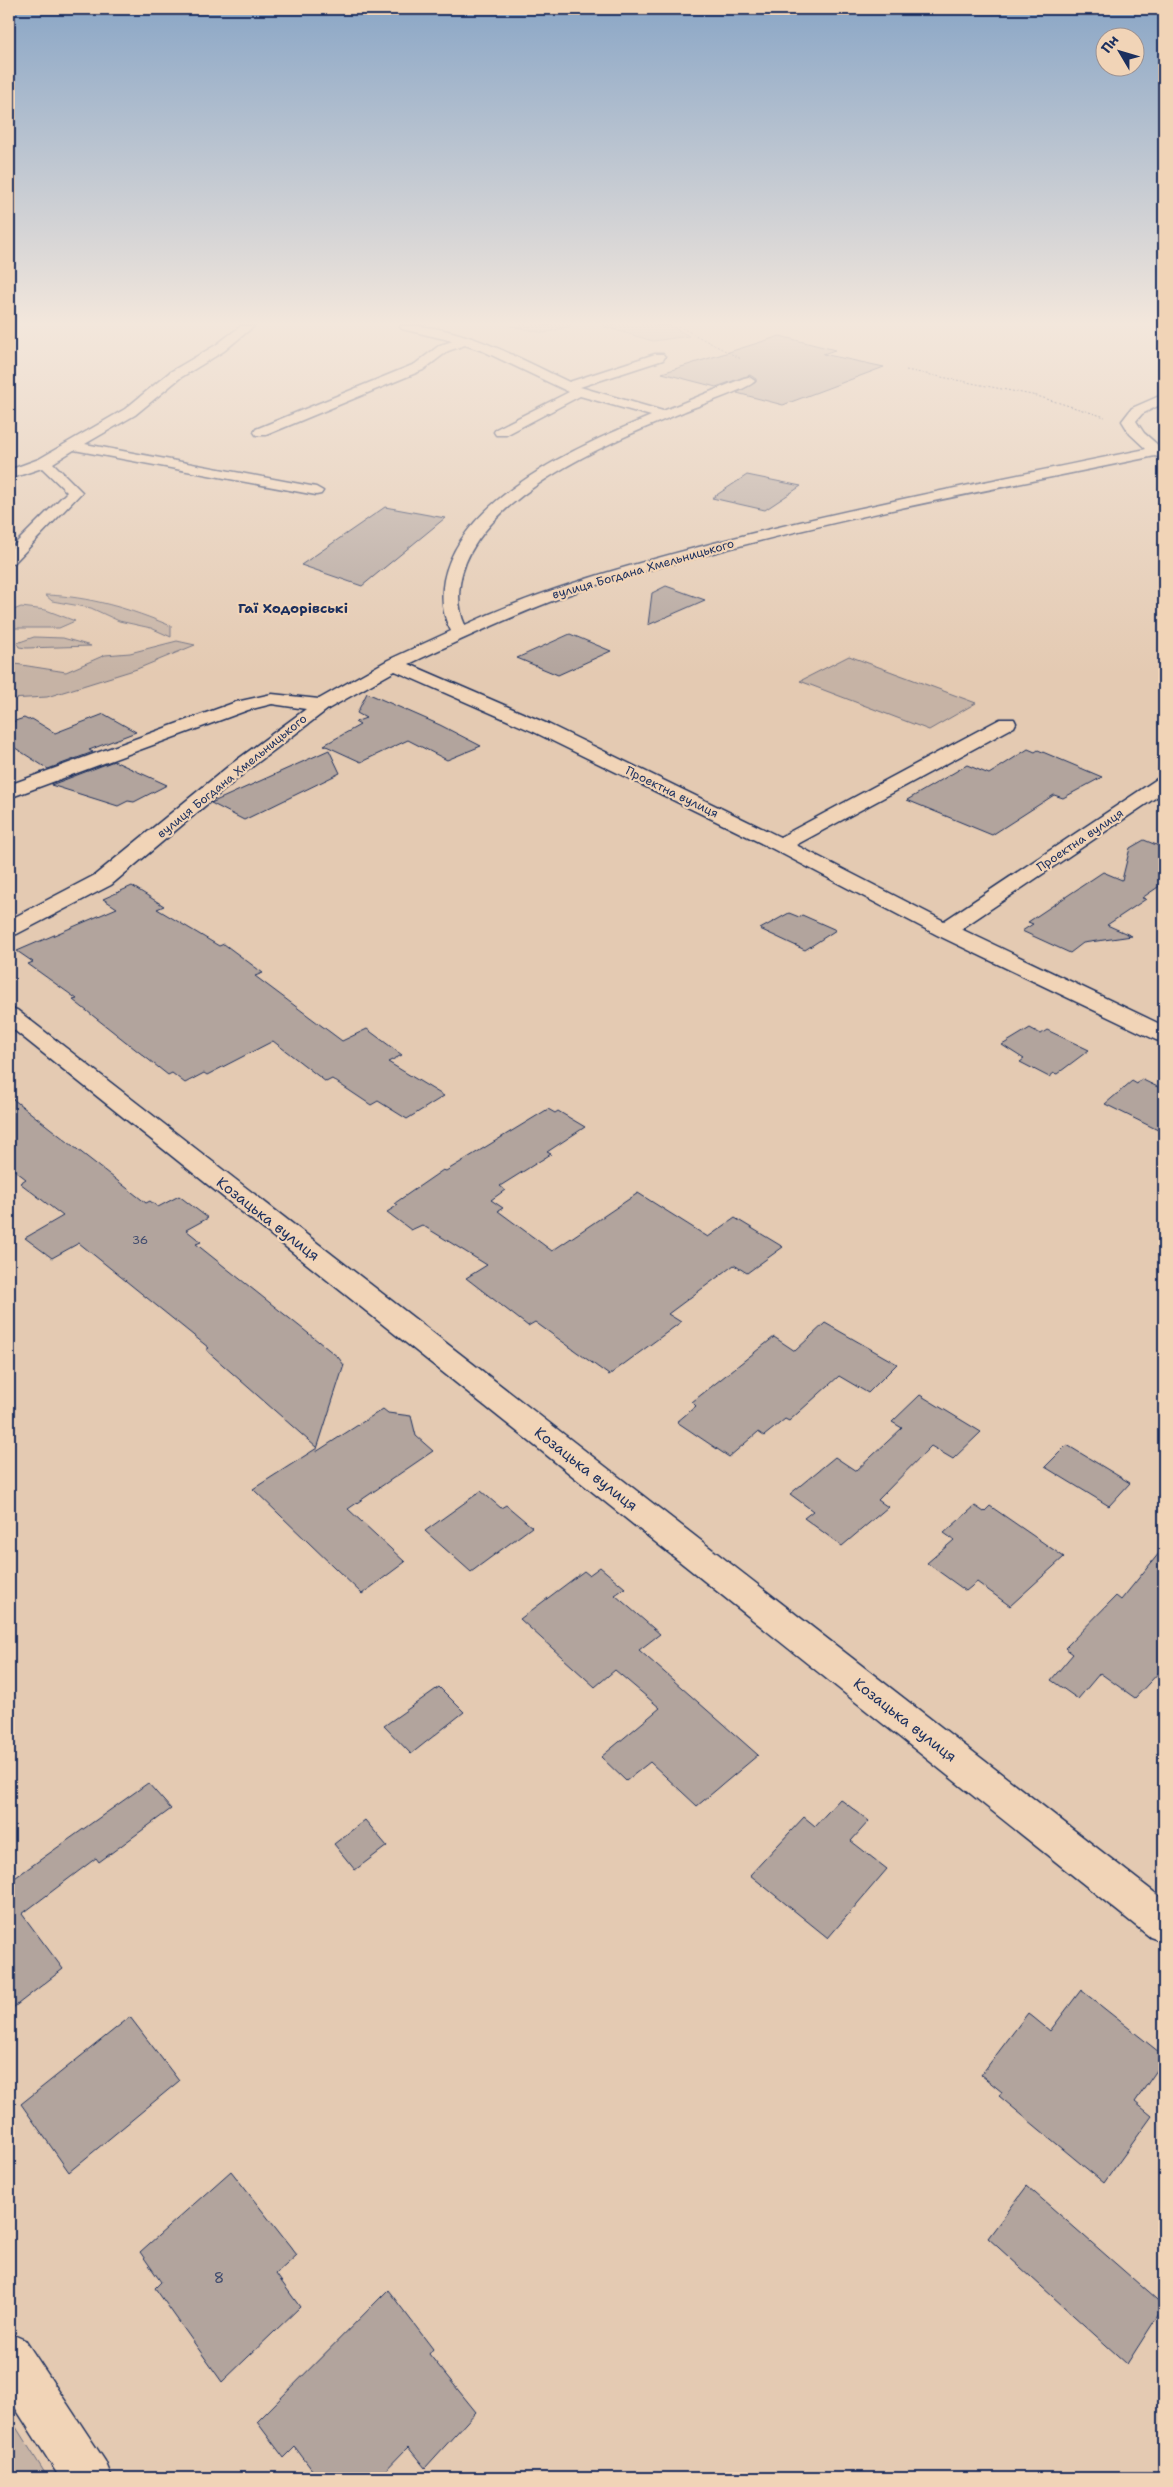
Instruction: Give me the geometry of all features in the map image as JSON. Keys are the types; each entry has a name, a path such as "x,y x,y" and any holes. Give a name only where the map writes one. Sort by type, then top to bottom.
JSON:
{"street":[{"path":"9,475 44,462 80,442"},
{"path":"461,633 454,622 449,598 452,582 466,544 501,505 542,476 605,442"},
{"path":"1150,442 1162,452"},
{"path":"73,446 316,491"},
{"name":"вулиця Богдана Хмельницького","path":"9,929 103,880 237,769 322,706 394,664 461,633 548,597 617,574 751,538 893,505 1162,452"},
{"path":"9,559 75,492 44,462"},
{"name":"Проектна вулиця","path":"394,664 541,728 780,845 945,930 1164,1035"},
{"path":"9,792 183,726 242,706 272,699 322,706"},
{"path":"780,845 1007,723"},
{"name":"Проектна вулиця","path":"945,930 1164,784"},
{"name":"Козацька вулиця","path":"9,1015 1164,1924"},
{"path":"9,2356 88,2478"}],"shaded area":[{"path":"45,595 109,604 140,614 171,626 171,637 151,628 119,621 91,608 52,601"},
{"path":"21,607 46,610 75,621 59,628 9,628 9,612"},
{"path":"34,637 63,638 91,646 26,648 19,647 17,643"},
{"path":"177,641 195,645 137,669 47,697 9,699 9,663 66,672 105,655 130,653"},
{"path":"849,656 976,703 929,730 800,681"},
{"path":"9,2416 48,2478 9,2478"}],"building":[{"path":"747,475 801,486 765,510 712,498"},
{"path":"385,507 445,518 362,586 301,565"},
{"path":"666,586 705,600 648,625 652,593"},
{"path":"570,634 611,651 558,675 517,658"},
{"path":"367,693 440,725 481,746 447,760 408,740 361,762 324,745 360,725 355,722 366,718 357,713"},
{"path":"104,714 136,732 89,750 93,752 48,769 9,744 9,723 24,718 32,719 55,733"},
{"path":"1028,749 1035,752 1038,750 1102,777 1063,798 1054,795 992,835 907,800 967,765 989,774"},
{"path":"329,750 340,773 244,820 211,803"},
{"path":"114,761 167,785 134,802 128,801 118,806 51,785"},
{"path":"1144,840 1164,848 1164,883 1142,898 1146,899 1107,925 1132,936 1083,943 1070,953 1022,931 1033,924 1028,922 1103,872 1122,880 1130,848"},
{"path":"132,886 164,906 157,909 219,946 224,944 263,973 255,976 342,1041 367,1029 402,1055 388,1062 444,1096 407,1119 378,1101 371,1105 332,1079 326,1082 273,1041 207,1075 204,1073 185,1083 172,1073 168,1075 73,1000 77,999 28,964 33,962 17,951 117,908 103,899"},
{"path":"789,913 799,917 802,915 836,930 805,950 760,929"},
{"path":"1030,1028 1041,1034 1047,1030 1089,1050 1057,1074 1054,1073 1049,1077 1020,1062 1024,1059 1002,1045"},
{"path":"1141,1079 1164,1090 1164,1133 1105,1104 1132,1081 1137,1084"},
{"path":"9,1096 146,1203 150,1201 158,1207 179,1196 208,1218 186,1230 201,1242 196,1244 338,1357 344,1365 316,1452 383,1409 388,1413 411,1416 416,1436 433,1451 348,1509 405,1562 362,1594 253,1489 317,1448 206,1350 209,1348 79,1243 52,1258 25,1238 63,1216 20,1183 26,1179 9,1166"},
{"path":"548,1109 555,1113 558,1111 585,1127 547,1152 551,1154 500,1186 505,1190 491,1200 503,1208 498,1211 552,1251 638,1193 708,1237 735,1218 783,1247 747,1273 734,1265 668,1314 681,1322 609,1375 535,1322 528,1326 466,1278 487,1265 422,1225 411,1230 387,1212 398,1205 395,1203 443,1170 446,1171"},
{"path":"825,1323 897,1364 868,1393 839,1376 789,1421 785,1419 764,1436 758,1432 729,1457 677,1422 696,1406 692,1402 774,1337 795,1351"},
{"path":"920,1395 981,1432 953,1459 931,1446 878,1500 888,1507 842,1546 804,1518 813,1511 790,1494 835,1457 856,1471 902,1428 892,1422"},
{"path":"1067,1445 1130,1483 1109,1506 1045,1467"},
{"path":"481,1491 501,1508 506,1505 532,1527 471,1572 425,1531"},
{"path":"975,1506 984,1512 990,1506 1064,1557 1010,1606 977,1582 966,1591 927,1563 954,1540 944,1533"},
{"path":"1164,1547 1164,1667 1135,1698 1100,1673 1078,1699 1051,1680 1073,1654 1065,1648 1116,1596 1121,1600"},
{"path":"600,1567 625,1588 615,1595 660,1634 639,1650 758,1755 697,1806 650,1762 626,1781 601,1757 660,1708 615,1670 595,1687 520,1619 584,1571 589,1575"},
{"path":"439,1687 464,1712 411,1754 384,1726"},
{"path":"148,1783 171,1809 99,1862 96,1858 22,1914 63,1969 9,2011 9,1882"},
{"path":"840,1799 869,1821 851,1841 887,1869 828,1938 750,1875 804,1817 815,1826"},
{"path":"365,1820 387,1846 355,1870 334,1844"},
{"path":"1081,1990 1164,2056 1164,2060 1135,2102 1152,2116 1104,2183 999,2096 1002,2092 981,2075 1028,2013 1050,2031"},
{"path":"130,2017 179,2081 69,2172 21,2104"},
{"path":"231,2171 297,2255 276,2274 300,2307 222,2382 155,2288 161,2282 140,2252"},
{"path":"1027,2186 1164,2306 1127,2364 988,2238"},
{"path":"388,2290 433,2349 429,2354 476,2412 425,2468 408,2447 378,2478 318,2478 295,2447 284,2458 257,2422"}],"district":[{"name":"Гаї Ходорівські","path":"293,608"}]}
